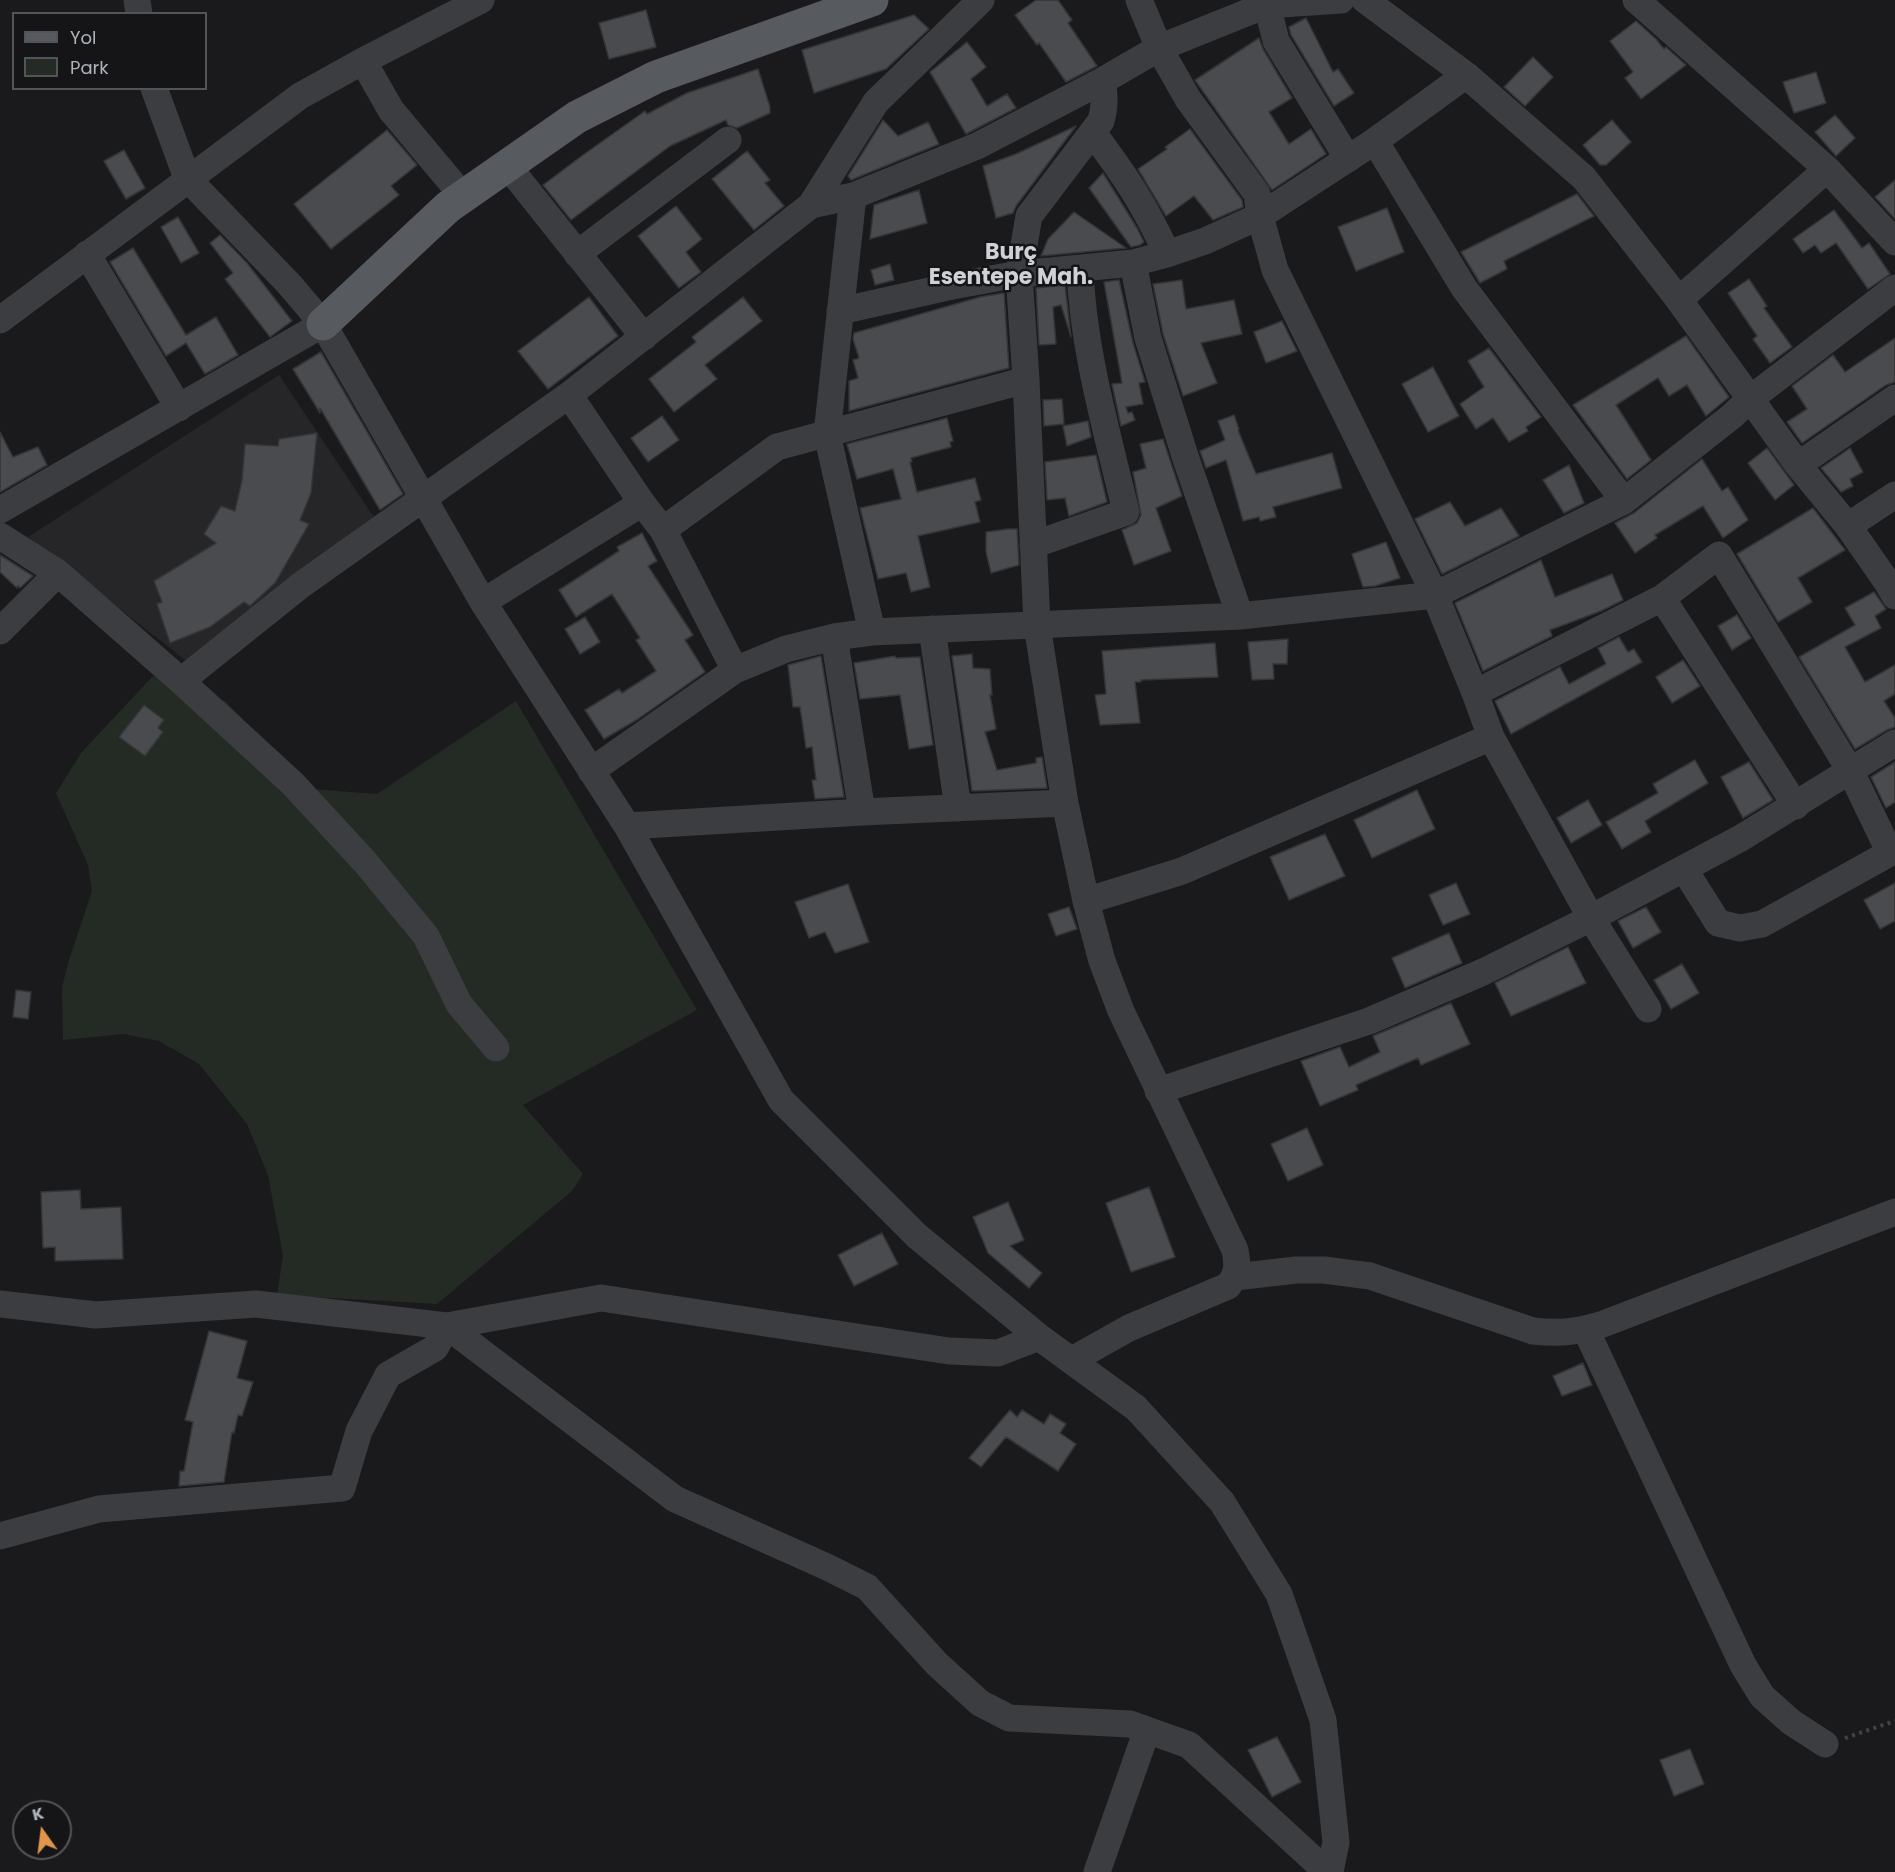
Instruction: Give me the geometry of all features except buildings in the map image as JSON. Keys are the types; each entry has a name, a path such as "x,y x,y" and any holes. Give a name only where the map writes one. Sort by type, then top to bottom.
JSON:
{"main road":[{"path":"323,324 462,195 577,117 656,76 872,0"}],"street":[{"path":"0,320 187,178 300,96 481,0"},
{"path":"181,681 301,585 569,395 811,205 876,102 981,0"},
{"path":"1139,0 1159,48 1188,99 1257,194 1260,216 1275,270 1435,596 1491,737 1591,918 1648,1009"},
{"path":"811,205 853,196 977,146 1102,81 1159,48 1266,2 1341,0"},
{"path":"1365,0 1466,75 1584,178 1679,300 1798,465 1848,526 1895,596"},
{"path":"1636,0 1827,169 1895,242"},
{"path":"1266,2 1276,41 1348,159"},
{"path":"363,61 391,110 462,195"},
{"path":"840,311 952,286 1019,274 1133,263 1205,241 1260,216 1375,141 1466,75"},
{"path":"1072,1360 1129,1328 1228,1286 1236,1277 1238,1263 1235,1250 1158,1090 1102,961 1086,901 1065,803 1036,625 1026,381 1019,274 1029,216 1101,121 1105,107 1102,81"},
{"path":"155,90 187,178 289,284 323,324 483,602 627,826 781,1100 917,1236 1039,1337 1136,1408 1222,1502 1279,1594 1323,1720 1336,1842 1328,1872 1189,1745 1130,1724 1009,1718 980,1703 937,1664 867,1587 675,1498 447,1326"},
{"path":"1093,133 1126,176 1167,254"},
{"path":"577,254 728,140"},
{"path":"1375,141 1464,288 1624,501"},
{"path":"507,165 644,337"},
{"path":"1679,300 1827,169"},
{"path":"853,196 827,434 872,632"},
{"path":"87,254 179,408"},
{"path":"1133,263 1148,338 1186,459 1240,616"},
{"path":"1033,545 1126,512 1087,343 1082,313 1080,268"},
{"path":"591,771 735,670 786,649 834,637 872,632 1240,616 1435,596 1624,501 1732,416 1750,399 1895,288"},
{"path":"0,510 323,324"},
{"path":"663,530 777,447 1026,381"},
{"path":"569,395 642,503 663,530 735,670"},
{"path":"1798,465 1895,398"},
{"path":"1848,526 1895,495"},
{"path":"483,602 642,503"},
{"path":"0,536 58,573 181,681 293,784 365,862 426,936 459,1004 496,1048"},
{"path":"1475,693 1662,598 1719,555 1851,772 1893,851 1762,924 1740,928 1718,923 1684,869"},
{"path":"0,631 58,573"},
{"path":"1662,598 1796,806"},
{"path":"932,629 958,808"},
{"path":"834,637 862,812"},
{"path":"1086,901 1182,871 1491,737"},
{"path":"1158,1090 1369,1021 1483,972 1684,869 1796,806 1895,743"},
{"path":"627,826 1065,803"},
{"path":"1236,1277 1296,1270 1347,1272 1370,1276 1533,1331 1558,1334 1586,1330 1895,1212"},
{"path":"0,1304 96,1315 256,1304 447,1326 601,1298 949,1351 998,1353 1039,1337"},
{"path":"0,1536 99,1509 342,1488 359,1431 388,1375 435,1348 447,1326"},
{"path":"1586,1330 1743,1665 1762,1696 1791,1722 1825,1744"},
{"path":"1098,1872 1147,1730"}],"path":[{"path":"1825,1744 1895,1720"}],"shaded area":[{"path":"279,375 375,519 189,663 28,537"}],"green space":[{"path":"153,676 225,701 311,789 377,794 516,701 697,1010 523,1105 583,1174 572,1191 437,1304 277,1295 283,1256 268,1175 247,1124 199,1064 159,1041 124,1034 63,1040 62,987 92,891 88,865 56,793 81,753"}],"district":[{"name":"Burç Esentepe Mah.","path":"1011,266"}]}
